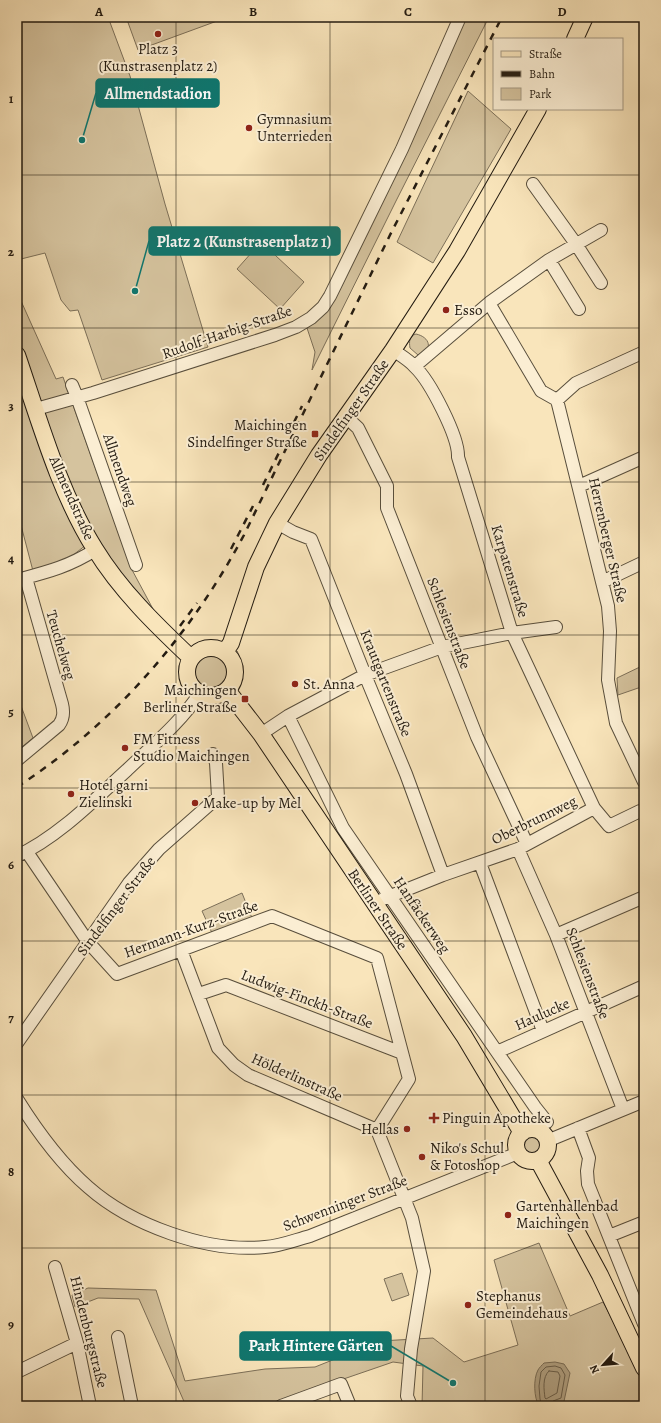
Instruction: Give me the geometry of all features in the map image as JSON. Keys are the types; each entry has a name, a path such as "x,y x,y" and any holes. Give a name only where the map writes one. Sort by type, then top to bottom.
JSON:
{"main road":[{"path":"576,38 586,17"},
{"name":"Sindelfinger Straße","path":"225,652 231,643 256,567 277,523 318,455 393,350 457,251 537,110"},
{"name":"Allmendstraße","path":"17,355 65,491 95,550 121,586 192,658"},
{"path":"207,648 220,649 225,652 234,664 235,671 232,684 222,693 211,696 200,693 190,684 188,677 187,671 192,658 196,653 207,648"},
{"name":"Berliner Straße","path":"227,690 261,734 464,1036 522,1133"},
{"path":"527,1130 537,1130 541,1132 547,1141 548,1146 546,1152 543,1157 538,1160 529,1161 520,1156 518,1153 516,1144 517,1140 522,1133 527,1130"},
{"path":"538,1160 600,1275 644,1368"}],"street":[{"name":"Rudolf-Harbig-Straße","path":"36,409 296,328 311,318 323,307 330,296 402,149 460,17"},
{"path":"533,184 576,244 601,284"},
{"path":"415,366 489,303 549,260 601,230"},
{"path":"549,260 579,309"},
{"path":"489,303 541,391 557,400 576,383 644,352"},
{"name":"Karpatenstraße","path":"393,350 415,366 431,388 445,415 458,450 458,457 512,633 594,808"},
{"name":"Allmendweg","path":"72,385 78,396 136,565"},
{"name":"Herrenberger Straße","path":"557,400 608,606 610,631 608,680 616,723 644,782"},
{"name":"Schlesienstraße","path":"345,416 358,428 387,486 388,508 476,737 523,846 623,1109"},
{"path":"579,486 644,457"},
{"name":"Krautgartenstraße","path":"277,523 312,539 364,675 406,774 444,875"},
{"path":"21,579 66,566 95,550"},
{"path":"602,582 644,562"},
{"name":"Teuchelweg","path":"17,760 38,744 62,721 63,711 21,579"},
{"path":"261,734 288,716 364,675 442,647 512,633 556,627"},
{"path":"22,854 50,837 90,804 159,740 194,702 200,693"},
{"name":"Hanfäckerweg","path":"288,716 343,828 535,1107 547,1122"},
{"name":"Sindelfinger Straße","path":"17,1043 129,883 159,849 218,797 216,764 212,754"},
{"name":"Oberbrunnweg","path":"375,903 389,896 523,846 594,808 609,826 640,811"},
{"name":"Hermann-Kurz-Straße","path":"22,854 88,942 117,974 272,916 377,958 409,1079 377,1130"},
{"name":"Oberbrunnweg","path":"480,863 543,1031"},
{"path":"556,935 644,897"},
{"name":"Hölderlinstraße","path":"181,950 199,994 218,1048 234,1065 248,1076 377,1130"},
{"name":"Ludwig-Finckh-Straße","path":"199,994 226,985 402,1053"},
{"name":"Haulucke","path":"497,1052 644,986"},
{"name":"Schwenninger Straße","path":"17,1099 39,1134 58,1156 87,1187 106,1202 145,1223 195,1242 246,1248 282,1244 310,1236 518,1153"},
{"path":"547,1141 644,1101"},
{"path":"578,1128 589,1158 587,1171 588,1184 643,1321"},
{"path":"377,1130 412,1218 424,1271 411,1349 407,1396 411,1406"},
{"path":"609,1236 644,1222"},
{"name":"Hindenburgstraße","path":"56,1266 77,1343 90,1406"},
{"path":"118,1337 132,1406"},
{"path":"17,1372 77,1343"},
{"path":"282,1406 341,1384 350,1406"}],"green space":[{"path":"17,17 108,17 130,76 165,204 208,347 102,380 78,310 70,311 61,300 45,253 21,259 17,250"},
{"name":"Platz 3 (Kunstrasenplatz 2)","path":"126,17 228,17 138,50"},
{"path":"465,17 489,17 312,370 315,352 307,328 327,311"},
{"path":"468,91 511,129 433,263 397,242"},
{"path":"261,242 304,282 280,309 237,269"},
{"path":"17,292 56,379 63,377 131,568 153,609 125,579 95,538 68,559 33,571 17,510"},
{"path":"416,334 424,338 428,344 426,350 418,355 410,348 411,338"},
{"path":"237,651 242,671 238,691 237,685"},
{"path":"215,654 224,659 228,665 228,679 224,685 215,690 207,690 198,685 194,679 193,668 198,659 204,655"},
{"path":"644,665 644,686 618,695 617,678"},
{"path":"17,695 33,738 17,751"},
{"path":"242,893 252,918 212,933 202,911"},
{"path":"532,1136 538,1139 541,1145 538,1151 532,1154 526,1151 523,1145 526,1139"},
{"path":"539,1243 570,1316 603,1302 638,1368 644,1398 644,1406 422,1406 423,1366 393,1362 265,1406 186,1406 139,1299 98,1298 75,1307 72,1295 88,1288 156,1290 185,1381 265,1369 315,1367 380,1341 433,1338 464,1362 518,1345 494,1260"},
{"path":"402,1273 409,1295 392,1301 384,1279"}],"water":[{"path":"555,1362 564,1364 570,1373 563,1406 558,1403 552,1406 539,1406 537,1403 535,1388 536,1374 538,1369 544,1363"}],"railway":[{"path":"17,787 86,735 147,675 174,643 223,572 244,535 390,235 502,17"},
{"path":"263,485 302,406"},
{"path":"231,549 253,506"},
{"path":"180,626 197,603"}],"place":[{"name":"Platz 3 (Kunstrasenplatz 2)","path":"158,34"},
{"name":"Gymnasium Unterrieden","path":"249,128"},
{"name":"Allmendstadion","path":"82,140"},
{"name":"Platz 2 (Kunstrasenplatz 1)","path":"135,291"},
{"name":"Esso","path":"446,310"},
{"name":"Maichingen Sindelfinger Straße","path":"315,434"},
{"name":"St. Anna","path":"295,684"},
{"name":"Maichingen Berliner Straße","path":"245,699"},
{"name":"FM Fitness Studio Maichingen","path":"125,748"},
{"name":"Hotel garni Zielinski","path":"71,794"},
{"name":"Make-up by Mel","path":"195,803"},
{"name":"Pinguin Apotheke","path":"434,1118"},
{"name":"Hellas","path":"407,1129"},
{"name":"Niko's Schul & Fotoshop","path":"422,1157"},
{"name":"Gartenhallenbad Maichingen","path":"508,1215"},
{"name":"Stephanus Gemeindehaus","path":"468,1305"},
{"name":"Park Hintere Gärten","path":"453,1383"}]}
